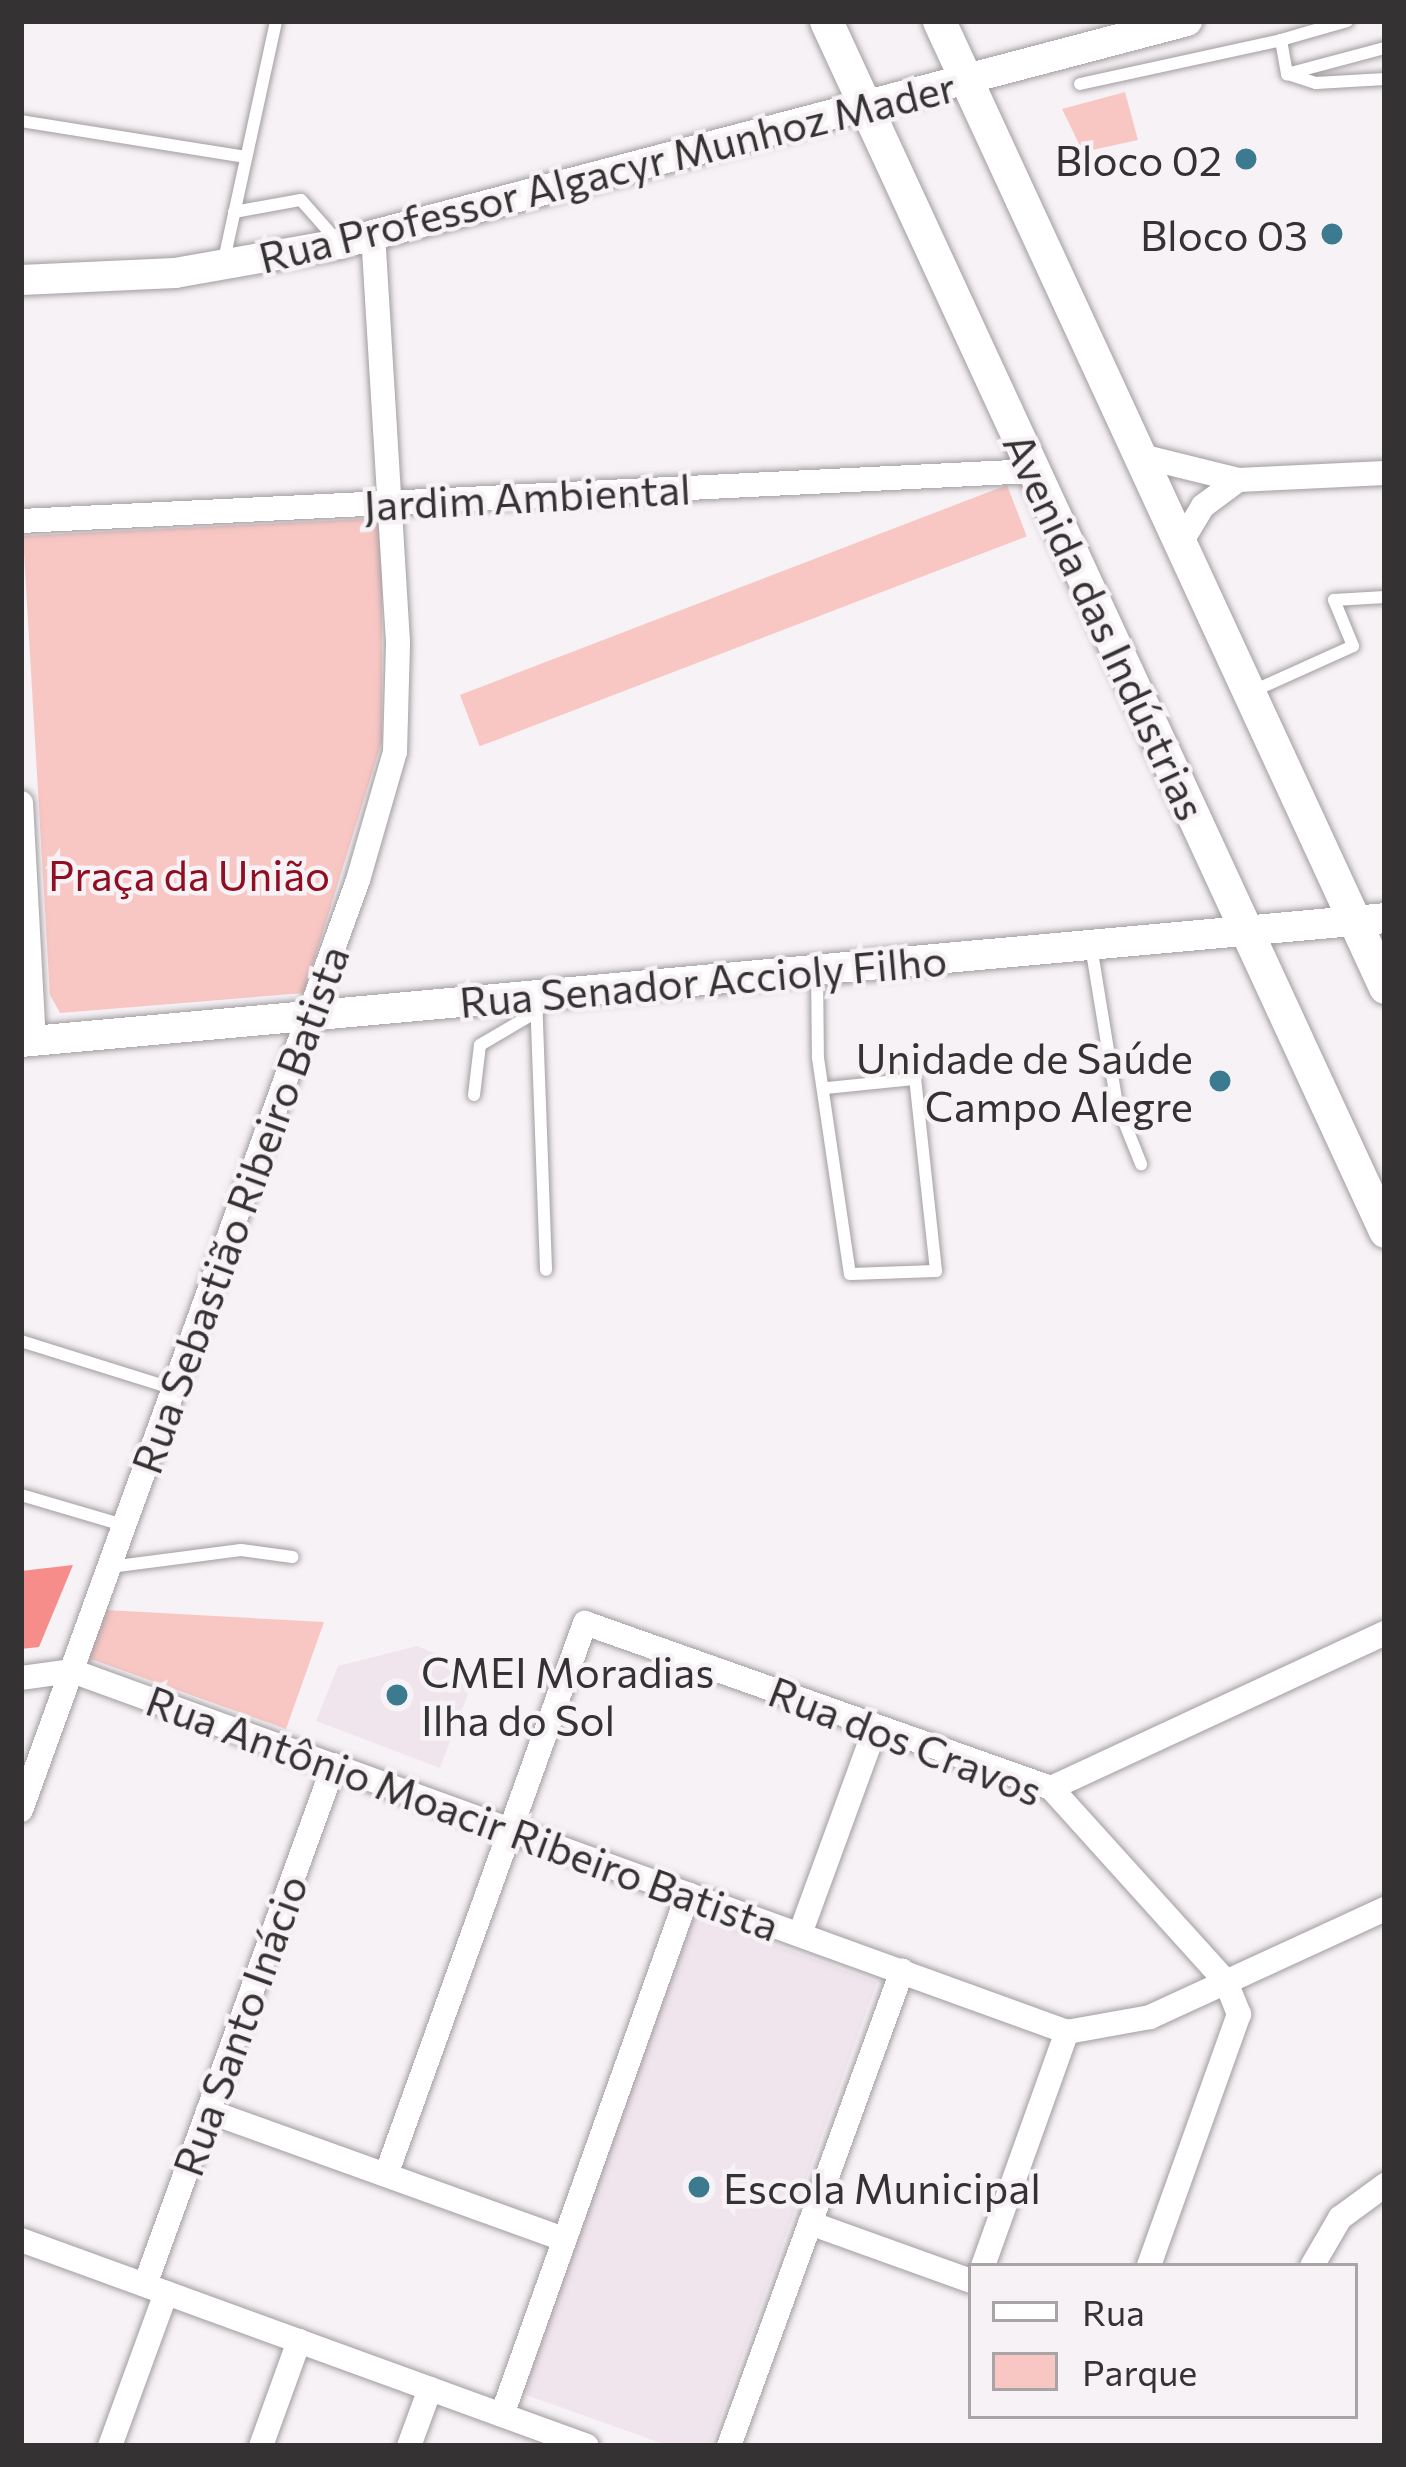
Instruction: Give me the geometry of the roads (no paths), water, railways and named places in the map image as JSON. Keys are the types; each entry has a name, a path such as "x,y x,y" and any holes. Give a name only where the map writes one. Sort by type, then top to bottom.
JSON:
{"main road":[{"name":"Avenida das Indústrias","path":"826,21 1385,1231"},
{"path":"939,21 1250,693 1370,919 1385,986"}],"street":[{"name":"Rua Professor Algacyr Munhoz Mader","path":"21,280 222,267 339,244 1187,21"},
{"name":"Rua Sebastião Ribeiro Batista","path":"21,1810 309,1015 395,752 389,503 374,236"},
{"path":"1141,457 1238,480 1385,472"},
{"name":"Jardim Ambiental","path":"21,521 1034,471"},
{"path":"1180,544 1203,506 1238,480"},
{"path":"21,803 27,1041"},
{"name":"Rua Senador Accioly Filho","path":"27,1041 309,1015 537,1003 817,969 1370,919"},
{"name":"Rua dos Cravos","path":"511,1829 585,1623 1051,1788 1226,1982"},
{"path":"1051,1788 1385,1633"},
{"name":"Rua Antônio Moacir Ribeiro Batista","path":"21,1678 72,1670 1067,2032"},
{"path":"800,1934 876,1726"},
{"name":"Rua Santo Inácio","path":"110,2446 208,2110 334,1765"},
{"path":"386,2175 511,1829"},
{"path":"502,2414 688,1894"},
{"path":"984,2263 1067,2032 1150,2017 1385,1909"},
{"path":"729,2446 902,1971"},
{"path":"1150,2263 1239,2014 1226,1982"},
{"path":"208,2110 564,2239"},
{"path":"1314,2263 1340,2218 1385,2185"},
{"path":"810,2223 968,2281"},
{"path":"23,2248 155,2289 502,2414 560,2441 587,2446"},
{"path":"261,2446 298,2341"},
{"path":"409,2446 430,2389"}],"lane":[{"path":"222,267 276,21"},
{"path":"1080,84 1348,21"},
{"path":"1281,40 1287,74"},
{"path":"1287,74 1385,48"},
{"path":"1287,74 1316,83 1385,80"},
{"path":"21,121 246,157"},
{"path":"234,212 301,200 339,244"},
{"path":"1250,693 1353,646 1334,600 1385,597"},
{"path":"1091,945 1117,1104 1141,1164"},
{"path":"817,969 826,1088 850,1274 936,1271 915,1079 826,1088"},
{"path":"474,1095 480,1045 537,1003"},
{"path":"537,1003 546,1270"},
{"path":"21,1341 174,1389"},
{"path":"21,1495 124,1526"},
{"path":"109,1568 241,1550 293,1557"}],"place":[{"name":"Bloco 02","path":"1246,159"},
{"name":"Bloco 03","path":"1332,234"},
{"name":"Unidade de Saúde Campo Alegre","path":"1220,1081"},
{"name":"CMEI Moradias Ilha do Sol","path":"397,1695"},
{"name":"Escola Municipal","path":"699,2187"}],"park label":[{"name":"Praça da União","path":"189,874"}]}
